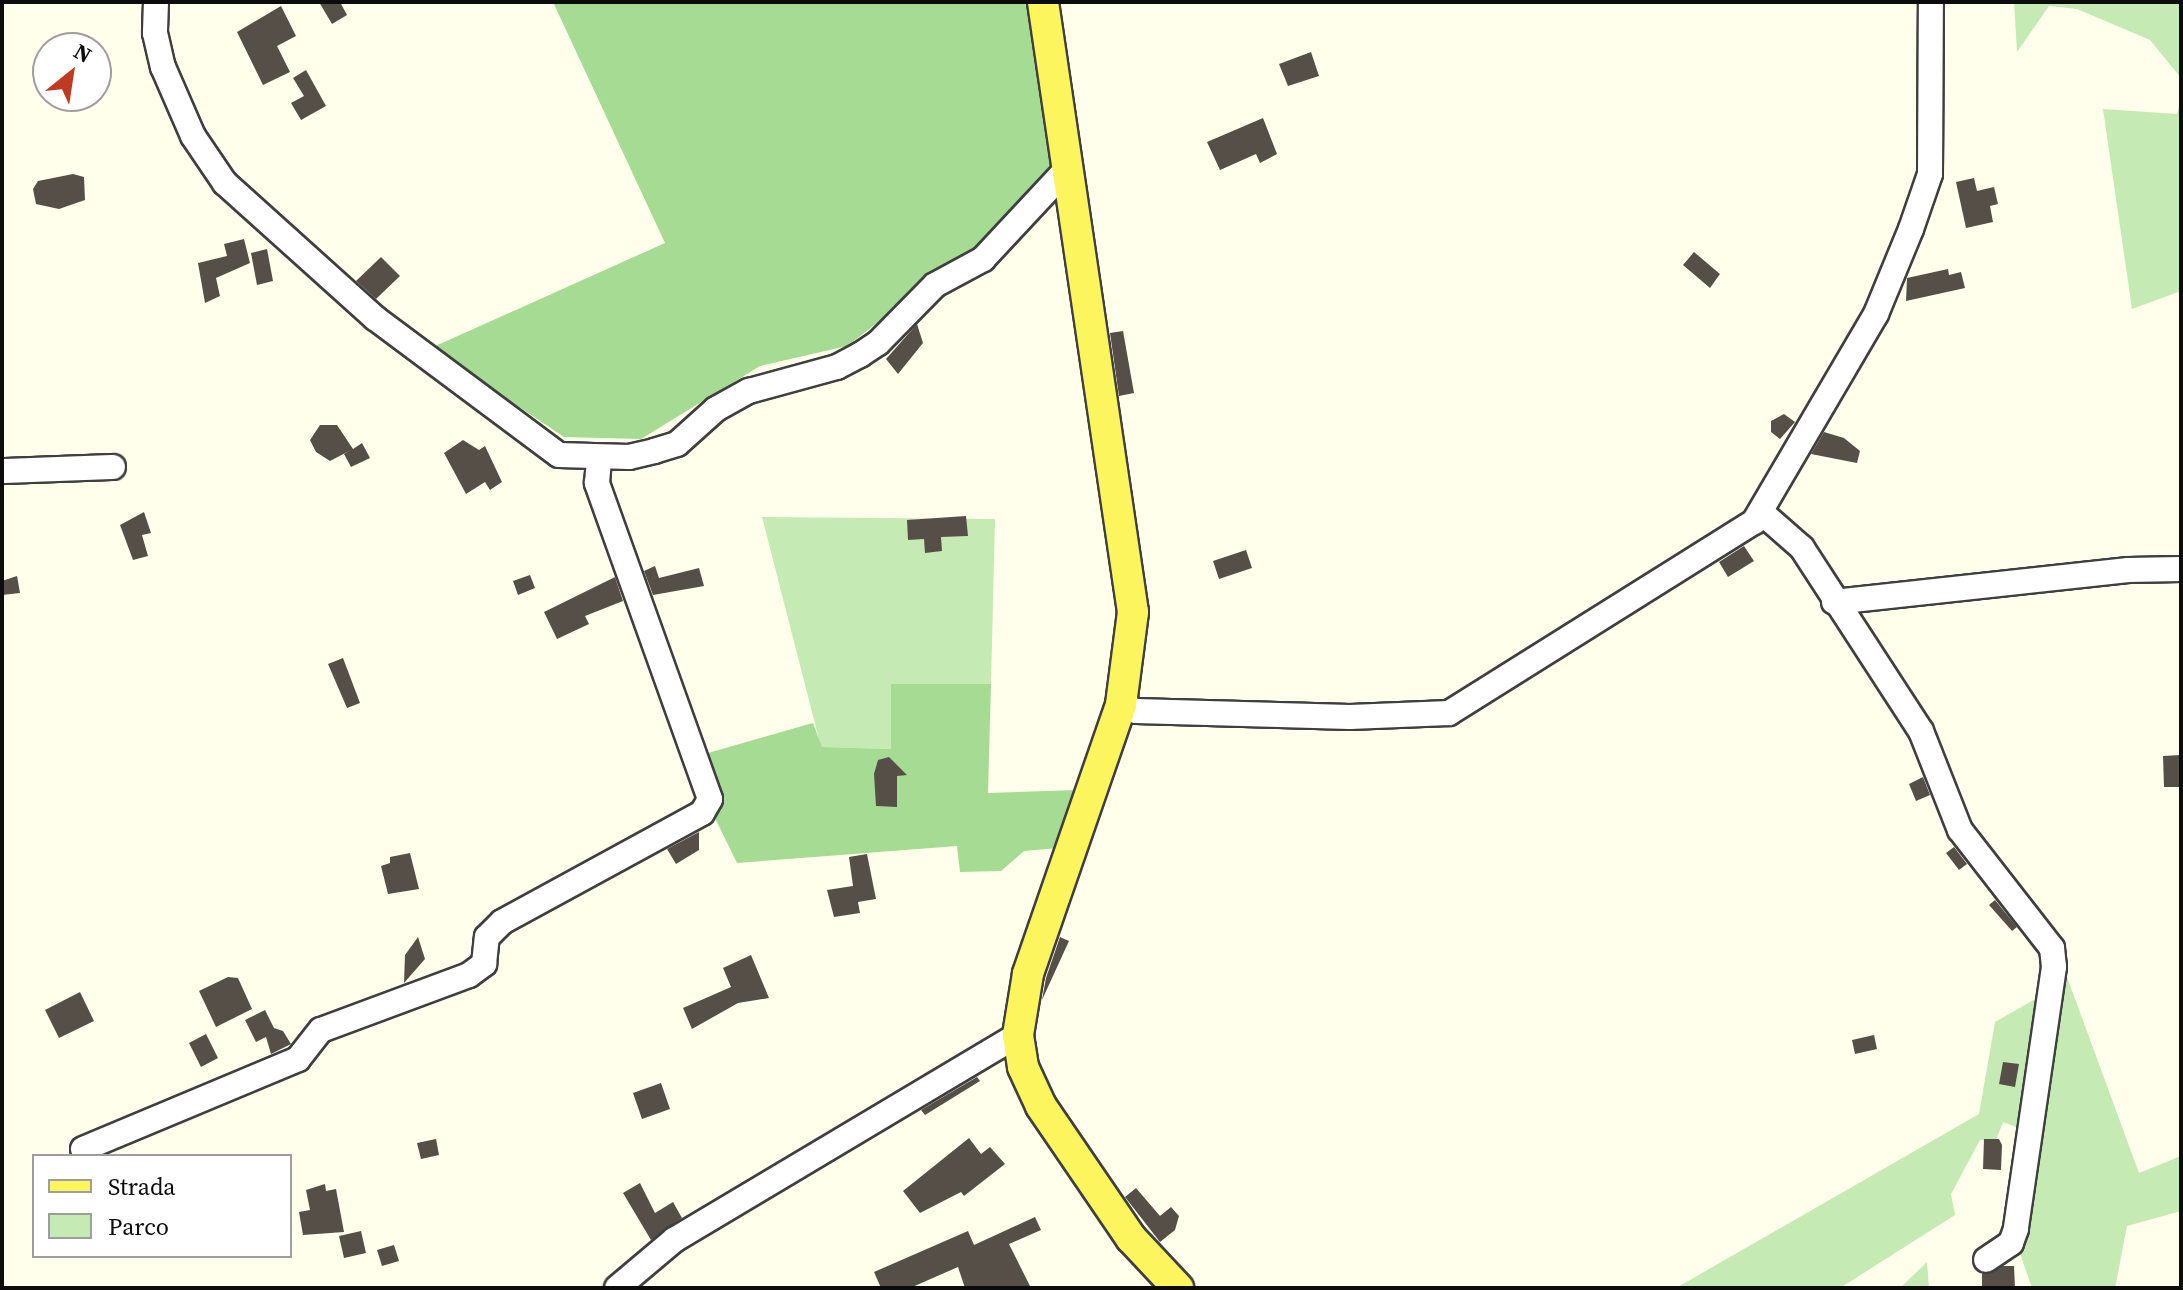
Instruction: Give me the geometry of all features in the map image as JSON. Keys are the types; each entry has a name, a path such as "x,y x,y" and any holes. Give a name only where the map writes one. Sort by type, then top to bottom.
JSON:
{"main road":[{"path":"1043,2 1133,612 1121,705 1028,974 1018,1035 1023,1067 1041,1106 1131,1238 1178,1288"}],"street":[{"path":"156,2 155,33 163,67 193,136 225,183 375,318 455,374 536,442 559,455 629,457 677,444 731,399 837,367 869,349 935,285 983,259 1066,170"},
{"path":"1121,705 1136,711 1350,717 1449,713 1762,513 1876,314 1930,174 1931,2"},
{"path":"83,1149 298,1059 321,1030 469,975 484,964 487,937 502,922 702,813 710,799 597,483 599,458"},
{"path":"2,471 113,467"},
{"path":"1762,513 1792,534 1921,731 1960,830 2052,948 2054,967 2016,1229 2011,1243 1986,1260"},
{"path":"1834,602 2128,570 2181,569"},
{"path":"617,1288 674,1240 1018,1035"}],"green space":[{"path":"553,2 1034,2 1054,172 1008,223 847,346 760,366 641,439 564,437 431,348 665,243"},
{"path":"2014,2 2181,2 2181,78 2150,40 2077,9 2049,6 2017,52"},
{"path":"2181,99 2181,291 2132,309 2103,109 2177,114"},
{"path":"762,517 995,519 991,684 891,684 891,749 821,747"},
{"path":"891,684 991,684 988,793 1077,790 1058,848 1024,851 1001,871 960,872 957,846 737,863 709,806 701,755 813,723 822,747 891,749"},
{"path":"2060,958 2139,1173 2181,1156 2181,1211 2127,1226 2115,1288 2032,1288 2017,1245 2032,1133 2003,1122 1996,1140 1980,1140 1951,1194 1955,1215 1840,1288 1676,1288 1979,1114 1995,1022 2046,993"},
{"path":"1927,1262 1929,1288 1900,1288"}],"building":[{"path":"319,2 340,2 347,15 332,24"},
{"path":"281,6 296,36 277,46 290,72 263,85 237,32"},
{"path":"1311,52 1319,76 1288,86 1279,64"},
{"path":"306,70 326,106 301,120 291,103 304,96 293,78"},
{"path":"1263,118 1277,154 1260,163 1256,154 1220,170 1207,142"},
{"path":"73,174 84,177 85,200 59,209 36,204 33,189 38,181"},
{"path":"1974,178 1977,191 1994,187 1998,204 1990,206 1993,222 1966,228 1956,182"},
{"path":"244,239 250,263 216,278 220,296 205,303 198,263 227,256 224,244"},
{"path":"267,249 273,281 257,285 251,253"},
{"path":"1694,252 1720,274 1710,288 1683,265"},
{"path":"381,257 400,276 376,299 356,281"},
{"path":"1948,269 1949,275 1961,272 1965,288 1906,301 1907,278"},
{"path":"917,324 923,343 898,374 886,359"},
{"path":"1123,331 1134,393 1119,396 1110,333"},
{"path":"1784,414 1795,422 1780,439 1771,432 1771,421"},
{"path":"320,425 337,425 353,449 362,443 370,458 351,467 344,454 351,450 330,461 316,452 310,440"},
{"path":"1824,432 1844,438 1860,451 1857,463 1811,454"},
{"path":"463,440 479,450 485,446 502,482 490,490 485,482 466,494 444,453"},
{"path":"144,512 151,533 142,535 148,556 133,560 120,525"},
{"path":"966,516 968,536 941,537 942,551 925,553 924,539 908,540 907,520"},
{"path":"1744,546 1754,561 1728,577 1719,562"},
{"path":"1246,550 1252,568 1219,579 1213,561"},
{"path":"655,566 659,578 699,568 704,586 653,595 644,571"},
{"path":"530,575 535,588 518,595 513,581"},
{"path":"17,576 20,593 2,595 2,581"},
{"path":"615,577 623,601 585,616 589,624 557,639 544,612"},
{"path":"343,658 360,703 347,708 328,664"},
{"path":"2181,755 2181,787 2164,787 2163,756"},
{"path":"889,757 907,775 897,776 897,807 876,806 874,774 878,760"},
{"path":"1923,777 1930,795 1916,801 1909,784"},
{"path":"699,832 699,850 676,864 667,849"},
{"path":"1954,847 1967,864 1959,870 1946,853"},
{"path":"410,853 419,889 388,894 381,866 390,863 390,857"},
{"path":"867,854 876,899 858,902 860,913 834,917 827,890 853,886 849,857"},
{"path":"1995,900 2017,927 2012,931 1989,905"},
{"path":"418,937 425,959 404,983 405,955"},
{"path":"1060,937 1069,941 1042,1000 1046,978"},
{"path":"751,955 769,998 738,1003 692,1029 683,1008 731,987 723,968"},
{"path":"228,977 238,978 252,1009 216,1027 199,991"},
{"path":"80,992 94,1021 59,1038 45,1010"},
{"path":"265,1010 274,1028 283,1031 291,1044 271,1054 266,1037 256,1042 245,1020"},
{"path":"206,1034 218,1058 201,1067 189,1043"},
{"path":"1874,1035 1877,1049 1855,1054 1852,1040"},
{"path":"2003,1062 2019,1064 2015,1087 1999,1084"},
{"path":"977,1077 980,1081 925,1115 921,1110"},
{"path":"661,1083 670,1109 642,1119 633,1093"},
{"path":"969,1138 981,1154 990,1147 1005,1164 964,1196 961,1192 920,1213 903,1191"},
{"path":"436,1139 439,1155 421,1159 417,1143"},
{"path":"1984,1139 1999,1139 2002,1145 2001,1170 1983,1169"},
{"path":"640,1183 655,1213 673,1202 682,1218 651,1240 623,1193"},
{"path":"325,1184 326,1191 336,1189 344,1232 303,1235 299,1212 310,1210 306,1190"},
{"path":"1136,1188 1160,1216 1171,1207 1179,1216 1175,1230 1160,1242 1125,1197"},
{"path":"1035,1217 1041,1230 1009,1244 1031,1288 965,1288 958,1267 910,1288 881,1288 874,1272 968,1231 974,1245"},
{"path":"361,1231 366,1253 344,1258 339,1236"},
{"path":"394,1245 399,1261 382,1266 377,1250"},
{"path":"2003,1266 2014,1266 2015,1288 1982,1288 1982,1274"}]}
